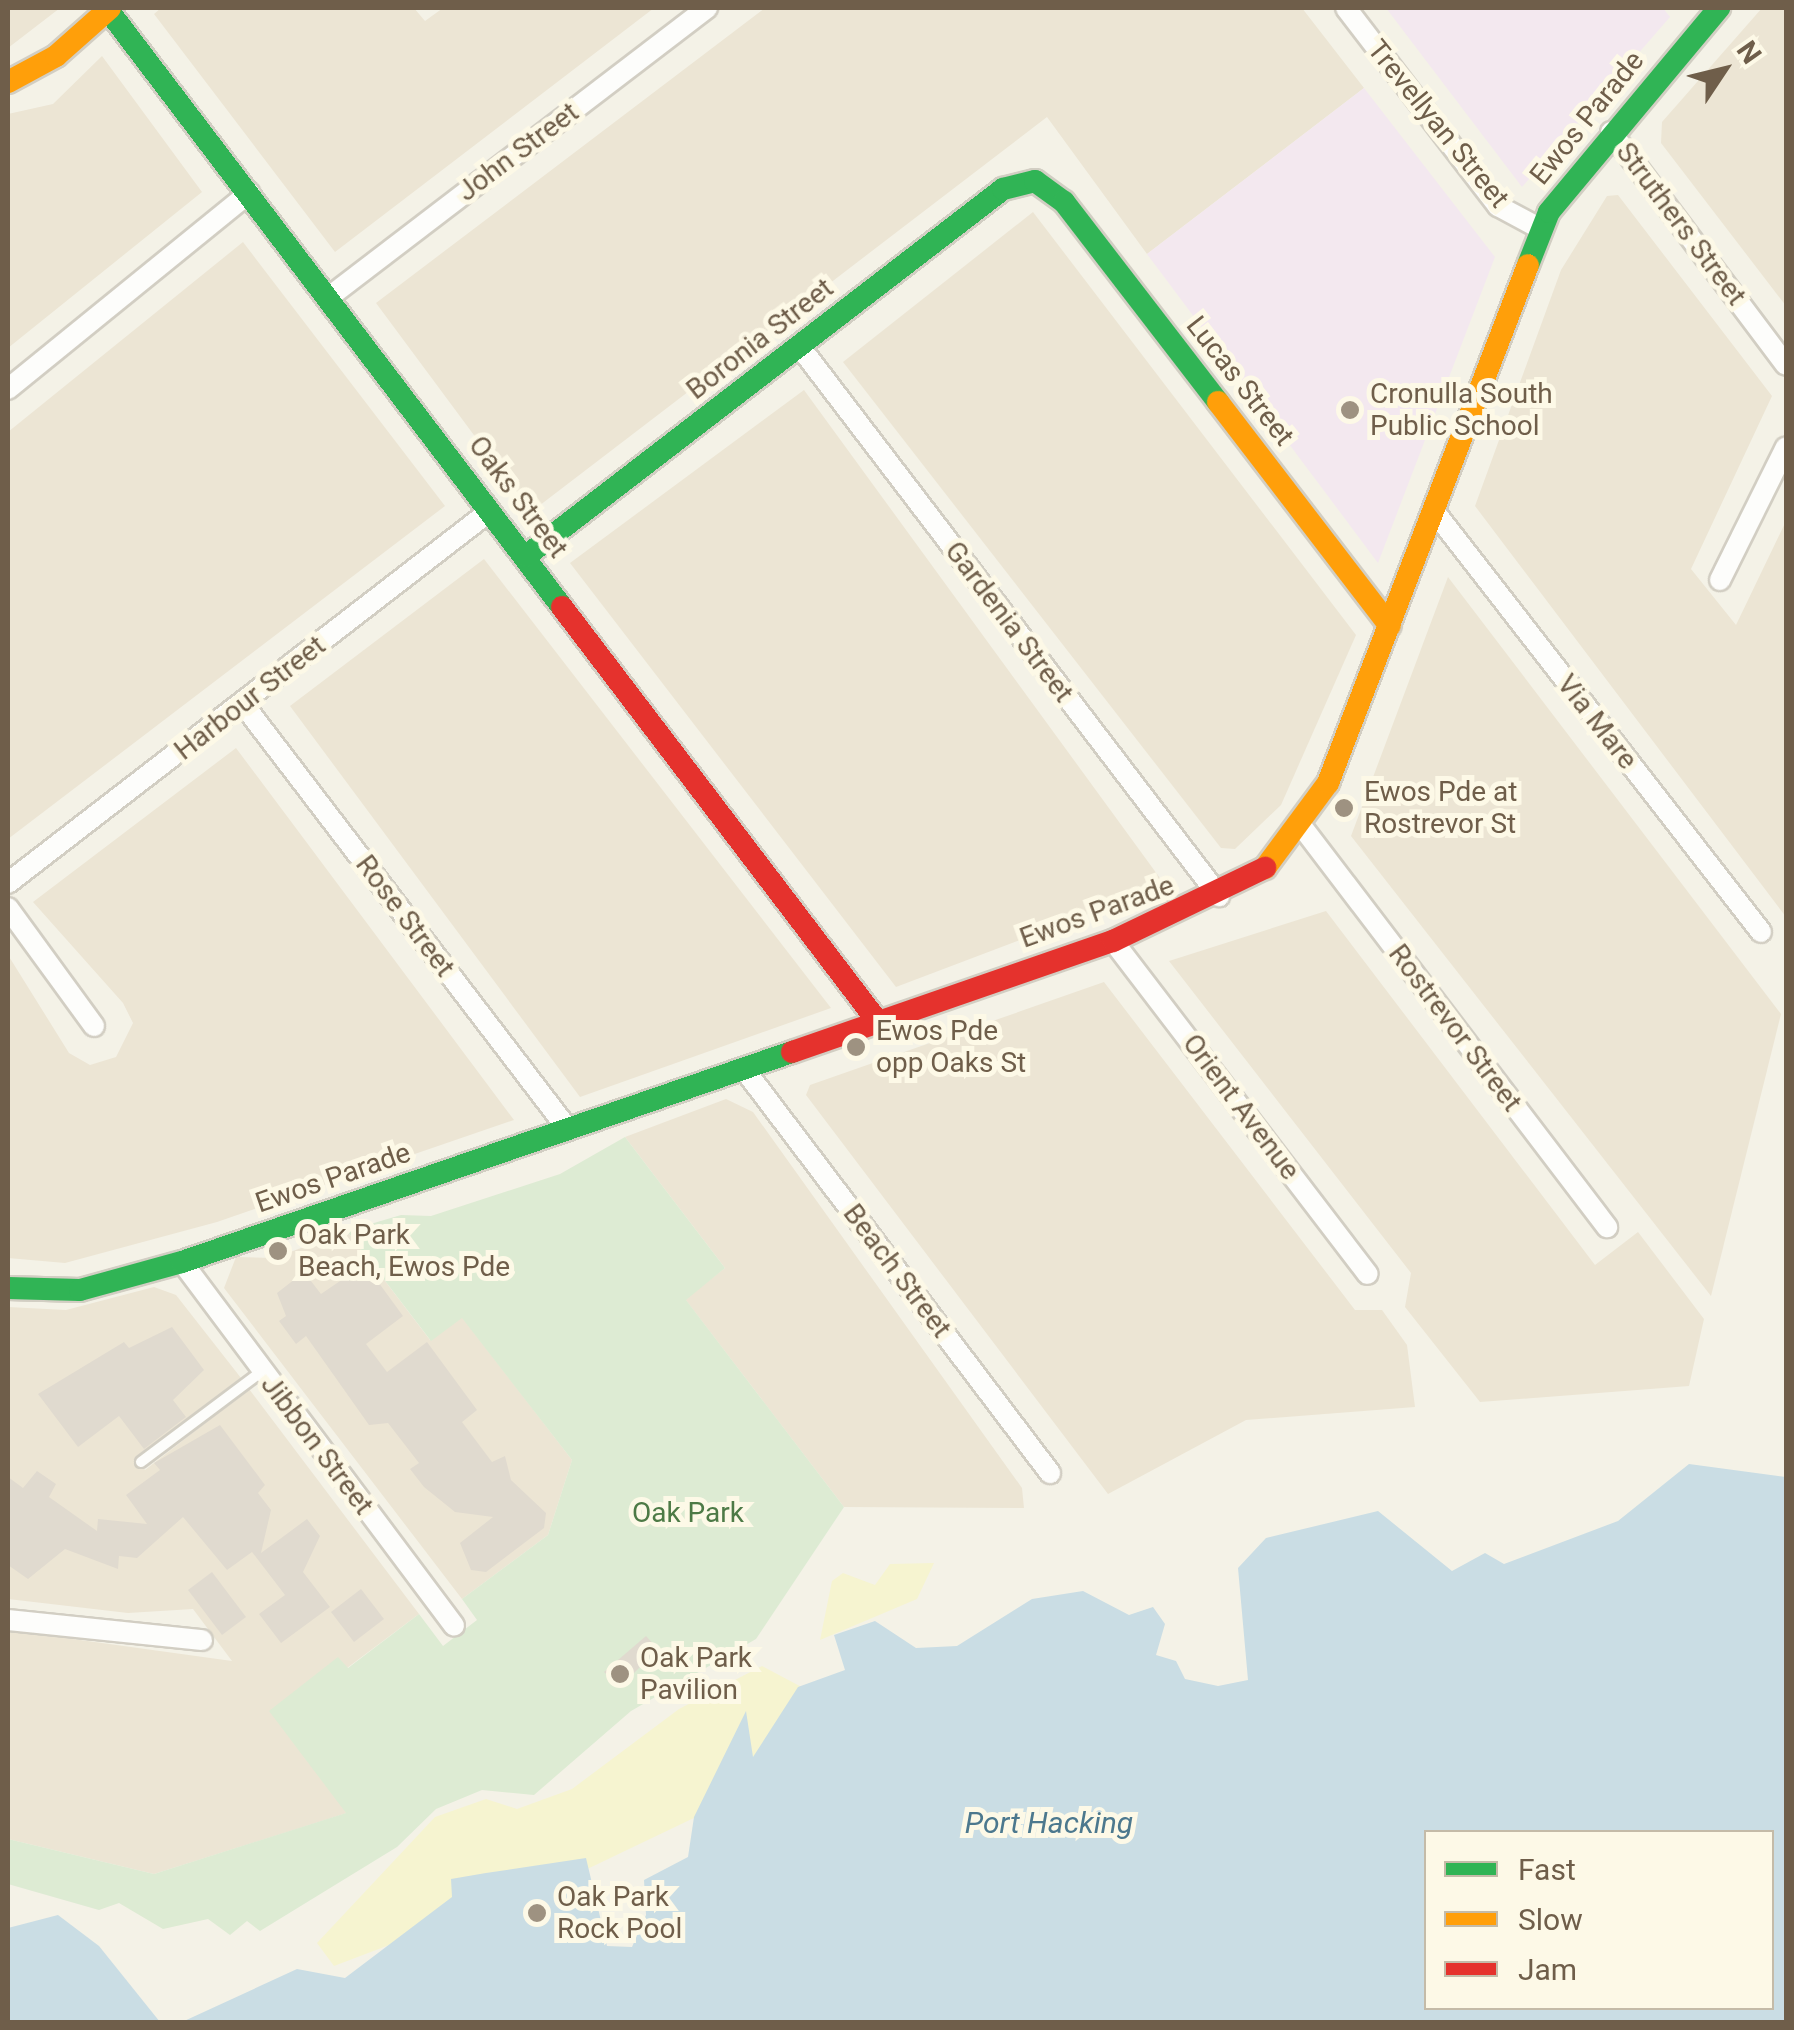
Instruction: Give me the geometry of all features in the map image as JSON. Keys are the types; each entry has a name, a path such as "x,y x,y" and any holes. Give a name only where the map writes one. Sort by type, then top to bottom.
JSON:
{"street":[{"name":"John Street","path":"329,296 708,8"},
{"name":"Trevellyan Street","path":"1346,8 1498,206 1541,229"},
{"name":"Ewos Parade","path":"8,1288 59,1292 182,1262 1113,940 1219,896 1303,828 1390,626 1541,229 1611,132 1719,8"},
{"name":"Oaks Street","path":"109,9 878,1022"},
{"path":"8,82 56,56 109,9"},
{"name":"Struthers Street","path":"1611,132 1786,365"},
{"name":"Boronia Street","path":"526,556 1002,189 1035,180"},
{"name":"Lucas Street","path":"1035,180 1064,202 1390,626"},
{"path":"8,389 249,192"},
{"name":"Gardenia Street","path":"800,347 1219,896"},
{"path":"1720,580 1786,447"},
{"name":"Harbour Street","path":"8,883 490,510"},
{"name":"Via Mare","path":"1434,512 1761,932"},
{"name":"Rose Street","path":"243,704 567,1128"},
{"name":"Rostrevor Street","path":"1303,828 1607,1227"},
{"path":"8,908 94,1026"},
{"name":"Orient Avenue","path":"1113,940 1368,1274"},
{"name":"Beach Street","path":"744,1069 1050,1473"},
{"name":"Jibbon Street","path":"182,1262 454,1624"},
{"path":"8,1620 202,1640"}],"lane":[{"path":"141,1462 261,1372"}],"shaded area":[{"path":"8,8 60,8 8,48"},
{"path":"161,8 414,8 425,21 443,8 654,8 335,252 154,14"},
{"path":"765,8 1302,8 1364,88 1147,254 1047,117 531,512 376,303"},
{"path":"1386,8 1663,8 1670,17 1522,187"},
{"path":"1762,8 1786,8 1786,306 1661,143 1662,122"},
{"path":"102,56 202,192 8,348 8,114 53,104"},
{"name":"Cronulla South Public School","path":"1364,88 1495,257 1378,563 1147,254"},
{"path":"1618,195 1772,396 1691,569 1736,625 1786,521 1786,917 1475,506 1561,270 1607,196"},
{"path":"1033,212 1356,635 1281,805 1235,849 1221,848 843,362"},
{"path":"243,242 445,506 8,839 8,432"},
{"path":"804,390 1165,885 896,987 570,563"},
{"path":"484,559 831,1008 580,1097 290,706"},
{"path":"1448,577 1781,1014 1711,1296 1351,836"},
{"path":"236,748 514,1120 217,1222 65,1263 8,1258 8,955 69,1053 90,1065 116,1057 133,1023 123,1003 33,902"},
{"path":"1326,911 1595,1265 1638,1232 1704,1319 1689,1386 1480,1402 1405,1307 1411,1273 1169,961"},
{"path":"1104,982 1355,1310 1382,1310 1407,1345 1415,1407 1246,1420 1108,1494 806,1095 810,1085"},
{"path":"726,1099 753,1112 1022,1488 1024,1508 844,1507 685,1299 725,1268 625,1137"},
{"path":"347,1231 430,1340 462,1317 572,1460 548,1535 462,1599 224,1288 236,1257 274,1258"},
{"path":"154,1287 176,1295 241,1378 137,1458 145,1470 249,1389 419,1614 347,1668 338,1658 347,1813 154,1874 8,1839 8,1630 232,1661 193,1609 128,1613 8,1599 8,1307 66,1310"}],"green space":[{"name":"Oak Park","path":"625,1137 725,1268 686,1300 844,1507 756,1639 631,1711 534,1795 482,1790 436,1809 397,1847 260,1931 247,1921 230,1935 208,1919 163,1929 119,1903 99,1910 8,1884 8,1839 154,1874 346,1813 269,1711 338,1657 348,1668 419,1614 443,1646 477,1620 462,1599 548,1535 572,1460 462,1318 431,1341 347,1231 401,1215 431,1216 560,1174"}],"sand":[{"path":"934,1563 917,1599 820,1640 832,1581 843,1573 875,1585 890,1564"},
{"path":"762,1666 811,1692 721,1805 581,1872 334,1966 317,1943 435,1817 486,1799 517,1809 572,1789 679,1709"}],"water":[{"name":"Port Hacking","path":"1689,1464 1786,1477 1786,2022 182,2022 297,1969 345,1978 452,1897 451,1879 486,1873 586,1858 607,1946 632,1947 646,1915 644,1880 688,1857 694,1817 746,1711 753,1757 798,1687 845,1670 834,1635 875,1621 916,1648 957,1646 1032,1599 1083,1591 1129,1615 1153,1607 1165,1624 1156,1655 1176,1661 1185,1679 1218,1686 1248,1680 1238,1568 1266,1538 1378,1511 1452,1571 1485,1553 1504,1564 1618,1521"},
{"path":"58,1915 99,1946 160,2022 8,2022 8,1928"}],"building":[{"path":"365,1264 403,1316 366,1344 387,1372 427,1342 477,1410 462,1422 492,1462 505,1456 511,1480 546,1513 544,1528 486,1572 471,1570 460,1543 493,1517 455,1512 424,1487 410,1469 419,1463 388,1423 369,1425 306,1336 296,1344 279,1321 286,1316 277,1293 304,1272 321,1294"},
{"path":"172,1327 204,1370 173,1400 186,1417 144,1449 119,1416 78,1447 38,1394 124,1342 129,1348"},
{"path":"220,1425 265,1485 258,1493 271,1510 261,1553 307,1519 320,1536 303,1572 330,1607 281,1643 259,1614 285,1595 252,1552 227,1570 183,1517 137,1558 119,1556 118,1569 65,1549 28,1579 8,1565 8,1477 23,1488 37,1471 56,1484 49,1497 97,1531 98,1519 147,1524 126,1495 160,1470 154,1463"},
{"path":"212,1572 246,1617 222,1635 188,1590"},
{"path":"361,1589 384,1619 354,1642 331,1612"},
{"name":"Oak Park Pavilion","path":"646,1636 658,1649 620,1687 604,1672"}],"traffic: fast":[{"path":"1528,265 1549,212 1719,8"},
{"path":"108,10 562,607"},
{"path":"526,556 1003,189 1035,181 1064,202 1218,402"},
{"path":"8,1288 80,1290 182,1262 792,1052"}],"traffic: slow":[{"path":"8,82 56,56 110,8"},
{"path":"1265,868 1328,783 1528,265"},
{"path":"1218,402 1390,626"}],"traffic: jam":[{"path":"562,607 878,1022"},
{"path":"792,1052 1113,941 1265,868"}],"place":[{"name":"Cronulla South Public School","path":"1350,410"},
{"name":"Ewos Pde at Rostrevor St","path":"1344,808"},
{"name":"Ewos Pde opp Oaks St","path":"856,1047"},
{"name":"Oak Park Beach, Ewos Pde","path":"278,1251"},
{"name":"Oak Park Pavilion","path":"620,1674"},
{"name":"Oak Park Rock Pool","path":"537,1913"}]}
